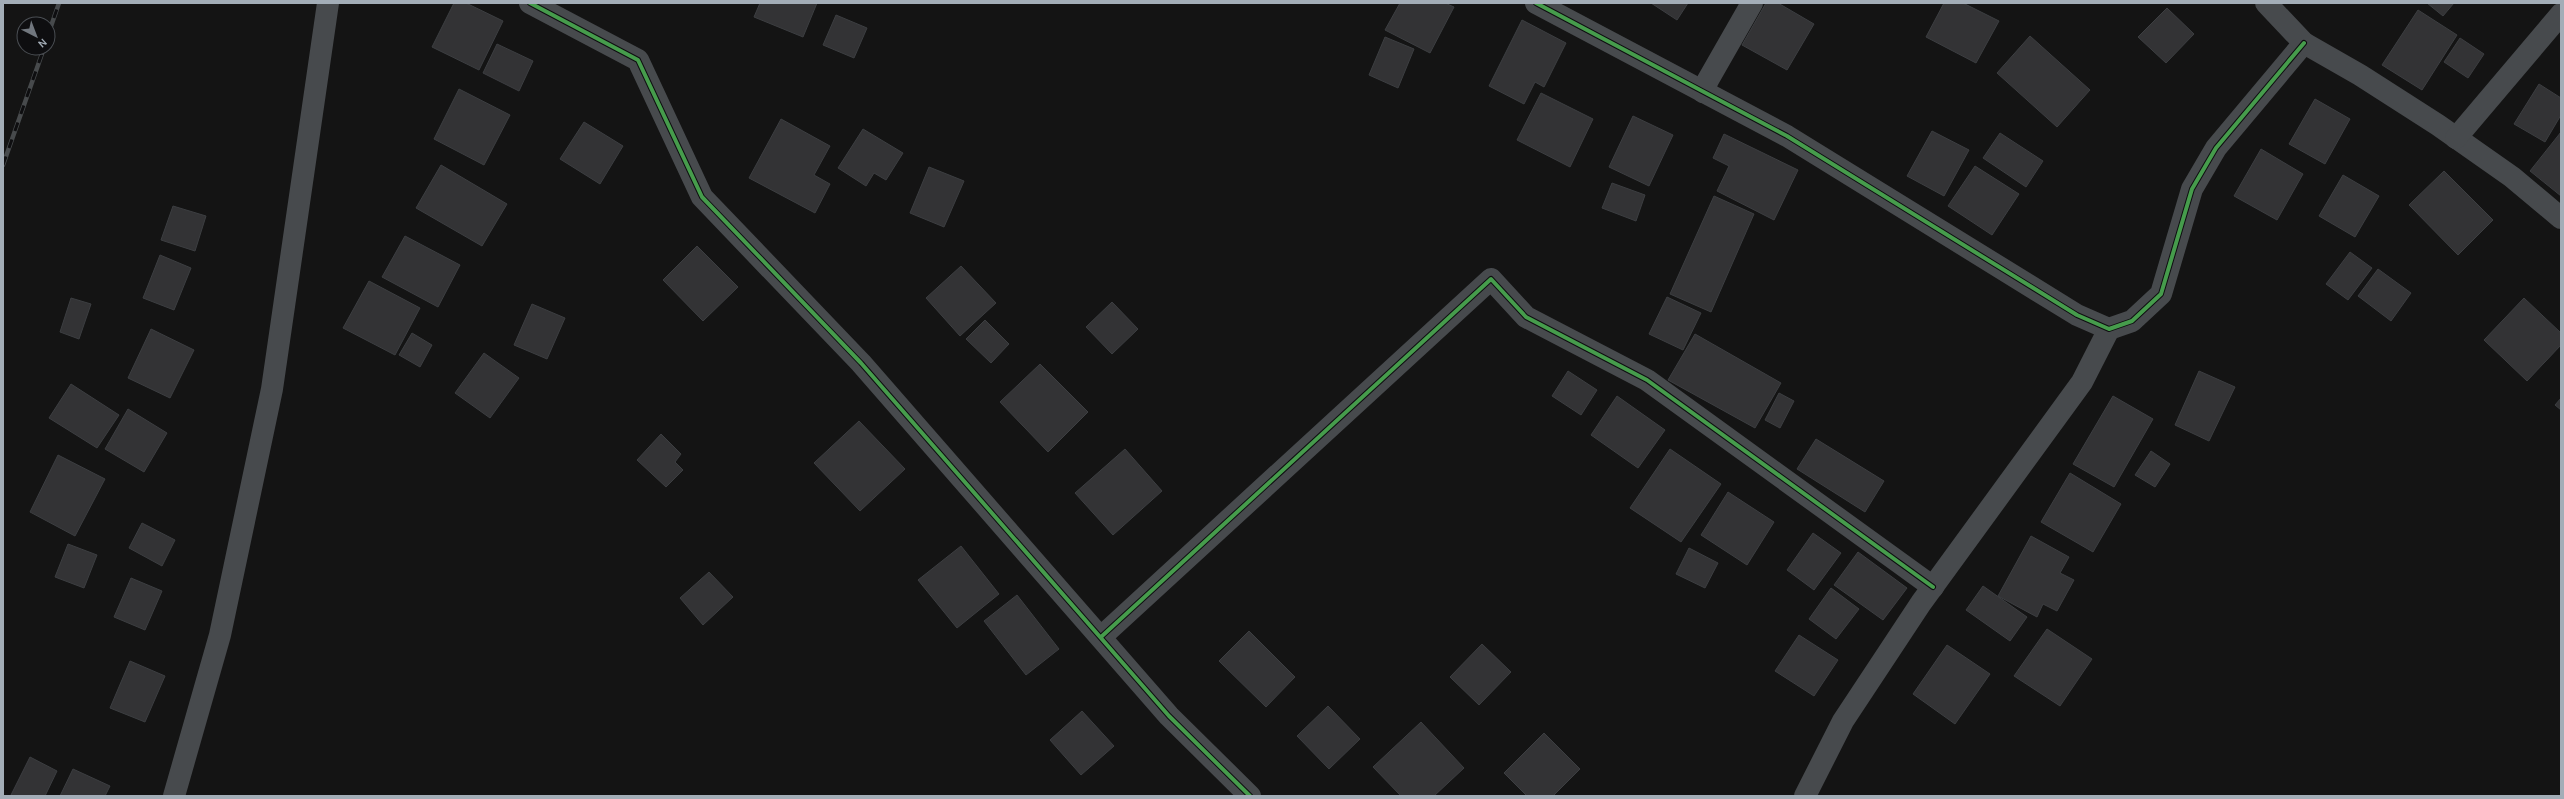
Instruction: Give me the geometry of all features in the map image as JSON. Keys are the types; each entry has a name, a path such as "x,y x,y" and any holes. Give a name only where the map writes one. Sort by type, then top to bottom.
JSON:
{"street":[{"path":"174,796 220,635 272,389 328,3"},
{"path":"530,3 638,60 702,197 861,363 1169,716 1250,796"},
{"path":"1536,3 1786,136 2077,315 2109,329 2132,321 2161,294 2192,189 2216,148 2304,43"},
{"path":"1703,92 1708,80 1752,3"},
{"path":"2266,3 2304,43 2360,75 2512,176 2561,218"},
{"path":"2456,138 2561,14"},
{"path":"1101,637 1490,278 1526,316 1647,380 1933,587"},
{"path":"1805,796 1843,721 1933,587 2082,382 2109,329"}],"building":[{"path":"454,3 466,3 503,21 479,70 432,47"},
{"path":"760,3 817,3 803,37 754,17"},
{"path":"1400,3 1445,3 1454,7 1430,53 1385,30"},
{"path":"1651,3 1688,3 1677,20"},
{"path":"1766,3 1778,3 1814,24 1787,70 1742,45"},
{"path":"1944,3 1963,3 1999,21 1976,63 1926,37"},
{"path":"2427,3 2454,3 2443,16"},
{"path":"2167,8 2194,34 2166,63 2138,37"},
{"path":"2418,10 2457,35 2422,90 2382,65"},
{"path":"836,15 867,28 854,58 823,45"},
{"path":"1522,20 1566,43 1544,87 1535,82 1524,104 1489,86"},
{"path":"2030,36 2090,90 2057,127 1997,73"},
{"path":"1385,37 1414,49 1398,88 1369,75"},
{"path":"2460,38 2484,54 2468,78 2444,62"},
{"path":"497,44 533,61 519,91 483,73"},
{"path":"2539,84 2561,98 2561,115 2545,142 2514,124"},
{"path":"459,89 510,115 484,165 434,139"},
{"path":"1541,93 1593,119 1570,167 1517,140"},
{"path":"2315,99 2350,119 2325,164 2289,144"},
{"path":"1633,116 1673,135 1649,186 1609,167"},
{"path":"781,119 830,146 814,175 830,184 815,213 749,178"},
{"path":"584,122 623,146 600,184 560,159"},
{"path":"863,129 903,153 886,180 874,173 866,186 838,168"},
{"path":"1932,131 1969,150 1944,196 1907,176"},
{"path":"2561,132 2561,196 2530,171"},
{"path":"2000,133 2043,161 2026,187 1983,158"},
{"path":"1724,134 1798,170 1774,220 1717,191 1729,166 1713,158"},
{"path":"2261,149 2303,174 2277,220 2234,196"},
{"path":"441,165 507,204 482,246 416,208"},
{"path":"1975,166 2019,194 1992,235 1948,206"},
{"path":"929,167 964,181 944,227 910,213"},
{"path":"2444,171 2493,220 2458,255 2409,205"},
{"path":"2343,175 2379,196 2355,237 2319,216"},
{"path":"1612,183 1645,195 1636,221 1602,208"},
{"path":"1714,196 1754,214 1711,312 1670,294"},
{"path":"173,206 206,216 195,251 161,240"},
{"path":"405,236 460,265 438,307 382,277"},
{"path":"697,246 738,287 703,321 663,280"},
{"path":"2350,252 2372,268 2348,300 2326,284"},
{"path":"160,255 191,268 174,310 143,298"},
{"path":"961,266 996,303 960,336 926,298"},
{"path":"2378,269 2411,293 2391,321 2358,296"},
{"path":"369,281 420,308 395,355 343,328"},
{"path":"1667,297 1701,313 1683,350 1649,334"},
{"path":"71,298 91,304 79,339 60,332"},
{"path":"2524,298 2561,333 2561,345 2527,381 2484,340"},
{"path":"1112,302 1138,329 1112,354 1086,327"},
{"path":"532,304 565,318 547,359 514,345"},
{"path":"985,320 1009,344 991,363 966,339"},
{"path":"151,329 194,350 170,398 128,378"},
{"path":"412,333 432,345 420,367 399,355"},
{"path":"1695,334 1781,383 1755,428 1668,380"},
{"path":"484,353 519,378 490,418 455,393"},
{"path":"1040,364 1088,412 1048,452 1000,402"},
{"path":"1568,371 1597,390 1581,415 1552,396"},
{"path":"2199,371 2235,387 2209,441 2175,425"},
{"path":"71,384 119,415 97,448 49,418"},
{"path":"1779,393 1794,401 1780,428 1765,420"},
{"path":"1617,396 1665,430 1638,468 1591,435"},
{"path":"2113,396 2153,419 2114,487 2073,464"},
{"path":"2561,398 2561,410 2555,405"},
{"path":"128,409 167,433 144,472 105,449"},
{"path":"859,421 905,469 860,511 814,463"},
{"path":"661,434 681,454 675,462 683,470 666,487 637,460"},
{"path":"1816,439 1884,481 1865,512 1797,469"},
{"path":"1125,449 1162,491 1113,535 1075,493"},
{"path":"1670,449 1721,484 1681,542 1630,508"},
{"path":"2151,451 2170,464 2155,487 2135,475"},
{"path":"58,455 105,479 75,536 30,512"},
{"path":"2070,473 2121,504 2093,552 2041,522"},
{"path":"1728,492 1774,522 1747,565 1701,535"},
{"path":"142,523 175,540 162,566 129,548"},
{"path":"1813,533 1841,553 1814,590 1787,570"},
{"path":"2031,536 2069,557 2060,573 2074,580 2057,611 2043,604 2037,617 1998,596"},
{"path":"68,544 97,555 84,588 55,577"},
{"path":"961,546 999,594 957,628 918,580"},
{"path":"1689,548 1718,563 1705,588 1676,574"},
{"path":"1858,552 1907,588 1883,620 1834,585"},
{"path":"709,572 733,597 703,625 680,598"},
{"path":"131,578 162,591 145,630 114,617"},
{"path":"1983,586 2027,617 2010,641 1966,610"},
{"path":"1831,588 1859,609 1836,639 1809,619"},
{"path":"1017,595 1059,649 1026,675 984,621"},
{"path":"2047,629 2092,659 2060,706 2014,676"},
{"path":"1249,631 1295,677 1266,707 1219,661"},
{"path":"1799,635 1838,660 1814,696 1775,671"},
{"path":"1482,644 1511,672 1479,705 1450,677"},
{"path":"1947,645 1990,674 1955,724 1913,694"},
{"path":"130,661 165,676 145,722 110,708"},
{"path":"1328,706 1360,739 1329,769 1297,736"},
{"path":"1082,711 1114,746 1081,775 1050,740"},
{"path":"1421,722 1464,768 1434,796 1401,796 1373,767"},
{"path":"1544,733 1580,769 1553,796 1527,796 1504,773"},
{"path":"30,757 57,771 45,796 11,795"},
{"path":"73,769 110,786 105,796 60,796"}],"railway":[{"path":"55,16 59,3"},
{"path":"3,165 41,56"}],"cycle path":[{"path":"530,3 638,60 702,197 861,363 1169,716 1250,796"},
{"path":"1536,3 1787,136 2077,315 2109,329 2132,321 2161,294 2192,189 2216,148 2304,43"},
{"path":"1101,637 1491,279 1526,317 1647,380 1933,587"}]}
